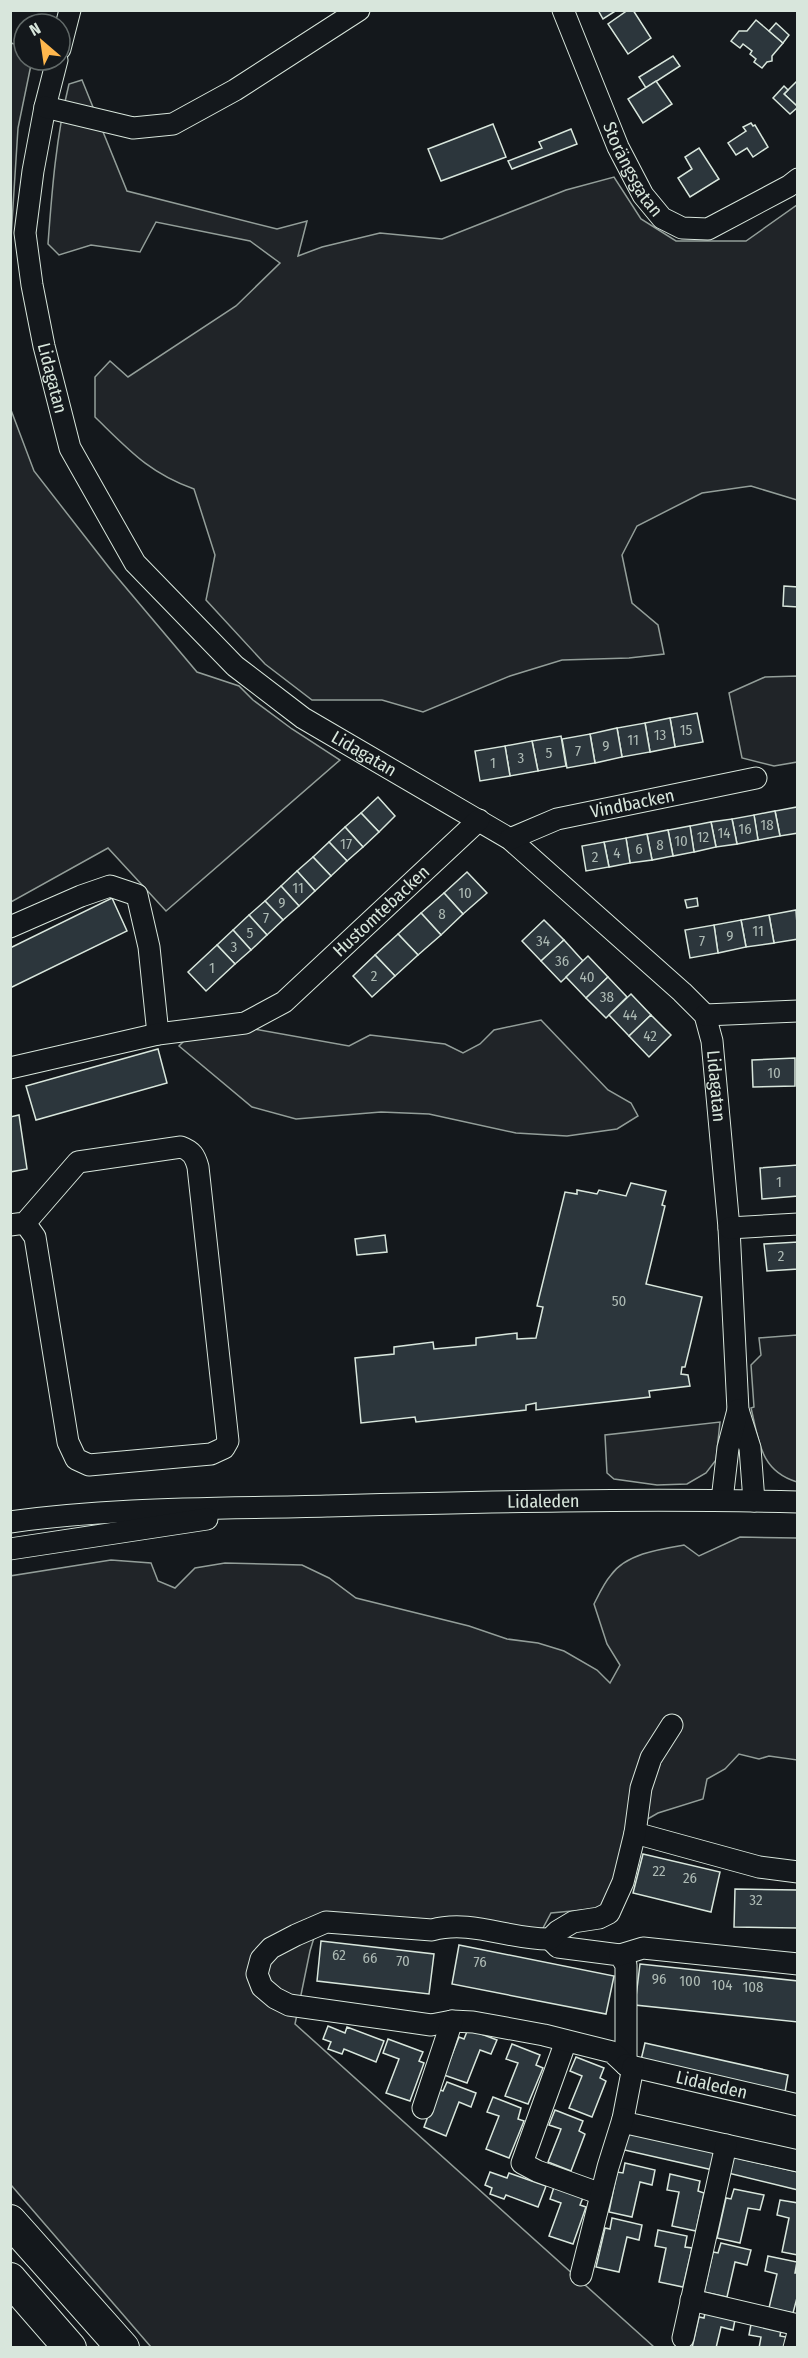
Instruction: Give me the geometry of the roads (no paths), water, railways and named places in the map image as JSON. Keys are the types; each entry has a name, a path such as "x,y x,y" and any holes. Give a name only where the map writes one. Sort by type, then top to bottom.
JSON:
{"highway":[{"path":"10,2221 123,2348"},
{"path":"10,2279 70,2348"}],"street":[{"path":"45,107 133,128 173,124 236,90 359,10"},
{"name":"Storängsgatan","path":"563,10 618,147 643,195 662,218 682,228 708,229 798,179"},
{"name":"Lidagatan","path":"54,72 33,171 25,233 32,285 44,346 70,448 135,563 235,666 303,718 510,839 682,992 705,1016 712,1041 717,1081 729,1228 738,1410 750,1448 754,1501"},
{"name":"Vindbacken","path":"510,839 557,819 756,778"},
{"name":"Hustomtebacken","path":"10,1068 158,1034 245,1023 284,1002 479,820"},
{"path":"10,927 110,886 137,895 149,947 158,1034"},
{"path":"705,1016 798,1011"},
{"path":"181,1147 188,1149 195,1157 198,1167 228,1441 224,1448 211,1454 89,1465 76,1459 68,1442 35,1237 18,1224 78,1162 181,1147"},
{"path":"729,1228 798,1224"},
{"name":"Lidagatan","path":"722,1500 728,1448 738,1410"},
{"name":"Lidaleden","path":"10,1522 115,1511 507,1501 798,1502"},
{"name":"Lidaleden","path":"10,1549 290,1507"},
{"path":"672,1725 651,1758 641,1788 635,1833 623,1882 609,1913 599,1918 573,1922 550,1939 558,1947 620,1955 643,1948 798,1964"},
{"path":"635,1833 759,1866 798,1872"},
{"name":"Lidaleden","path":"550,1939 532,1939 468,1927 446,1926 432,1930 326,1922 271,1948 261,1959 258,1974 262,1987 274,1998 289,2005 431,2025 452,2021 473,2022 612,2052 630,2066 798,2105"},
{"path":"581,2275 623,2119 630,2066 626,1965 620,1955"},
{"path":"423,2108 452,2021"},
{"path":"566,2041 522,2163 537,2171 601,2194"},
{"path":"623,2119 632,2124 798,2161"},
{"path":"683,2338 726,2145"},
{"path":"692,2300 798,2325"},
{"path":"794,2348 798,2333"}]}
